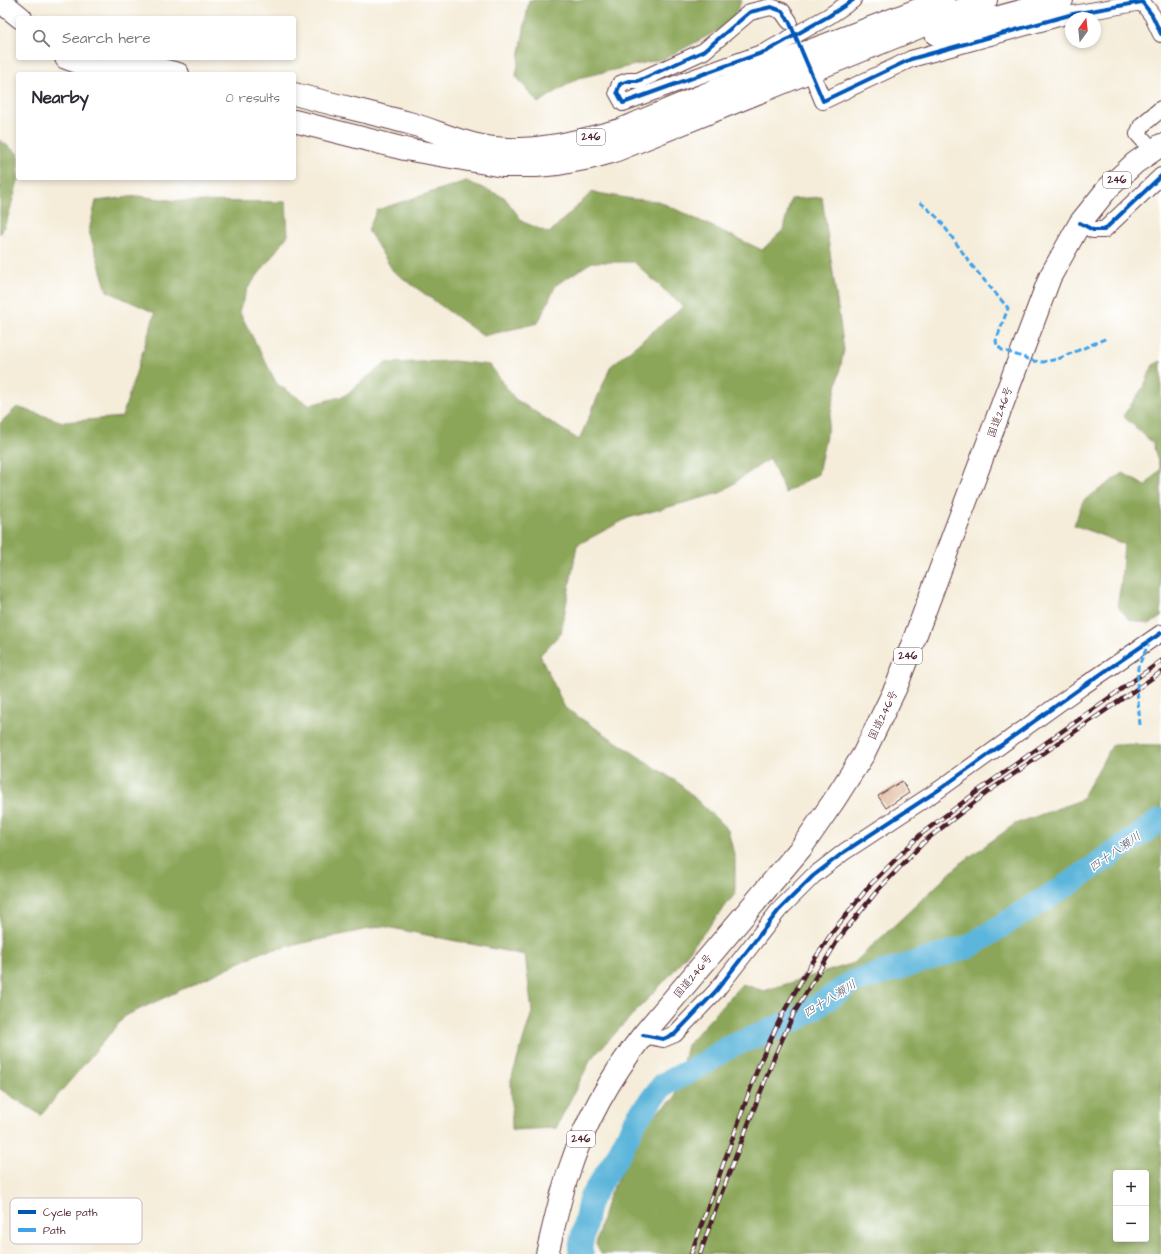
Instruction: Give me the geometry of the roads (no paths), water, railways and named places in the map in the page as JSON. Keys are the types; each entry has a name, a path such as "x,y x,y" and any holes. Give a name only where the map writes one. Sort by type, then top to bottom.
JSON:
{"highway":[{"path":"813,69 902,0"},
{"path":"813,69 944,0"},
{"path":"296,122 405,149 503,166 536,166 590,158 612,152 813,69 986,0"},
{"path":"813,69 955,28 1062,0"},
{"path":"0,1 19,16"},
{"path":"0,21 16,33"},
{"path":"72,60 106,72"},
{"path":"121,60 170,72"},
{"name":"246","path":"296,95 410,124 466,142 494,148 539,148 586,139 620,130 813,69"},
{"path":"1108,188 1157,144"},
{"name":"国道246号","path":"547,1254 569,1170 588,1123 603,1093 643,1035 801,848 863,755 897,685 1050,277 1080,223 1108,188 1157,144"}],"street":[{"path":"789,21 782,11 771,7 750,12 704,51 638,81 628,81 620,84 617,92 622,103 767,51 829,16 853,0"},
{"path":"813,69 823,101 911,59 1074,14 1142,2 1152,15 1161,34"},
{"path":"1157,144 1138,134 1142,125 1161,109"},
{"path":"1080,223 1093,230 1104,230 1161,176"},
{"path":"643,1035 662,1039 674,1034 716,991 780,910 813,876 844,852 940,789 1159,631"}],"waterway":[{"name":"四十八瀬川","path":"582,1254 580,1249 590,1199 617,1157 637,1118 663,1085 705,1063 727,1048 797,1019 853,982 968,947 1072,882 1161,820"}],"railway":[{"path":"691,1254 760,1062 782,1015 805,974 833,931 871,884 921,834 982,788 1161,661"},
{"path":"700,1254 720,1197 773,1060 794,1013 839,938 877,891 926,840 989,791 1161,672"}]}
